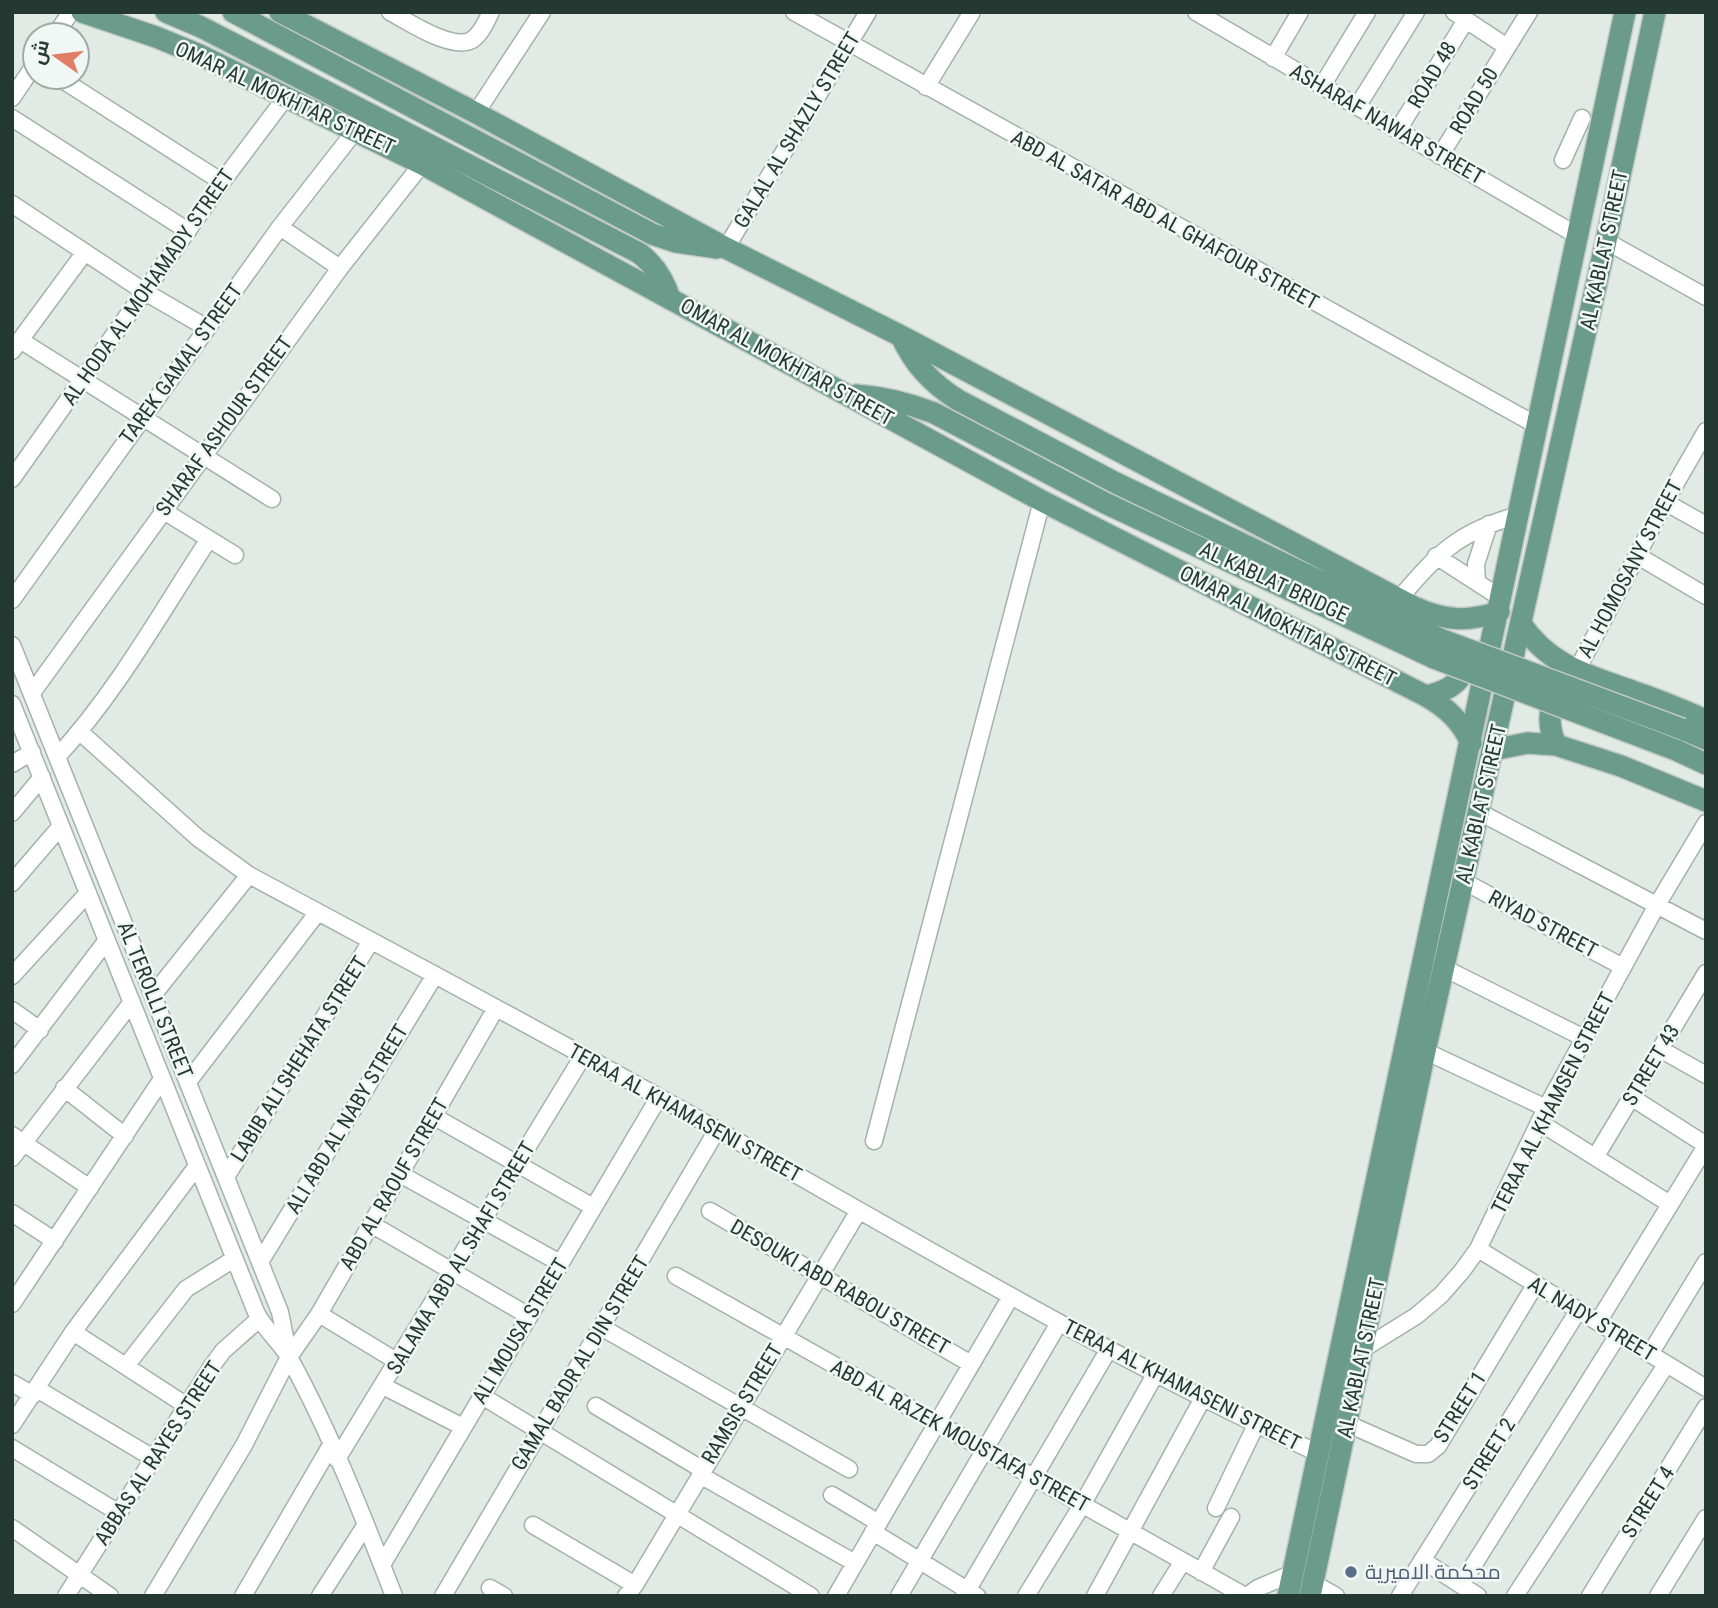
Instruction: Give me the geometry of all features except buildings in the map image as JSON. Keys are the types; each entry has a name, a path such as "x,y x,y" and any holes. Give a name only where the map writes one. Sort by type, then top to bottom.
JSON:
{"main road":[{"path":"166,12 201,27 639,253 662,277 670,299"},
{"path":"233,12 652,234 700,247 726,248"},
{"path":"281,12 1399,599 1439,638"},
{"name":"AL KABLAT STREET","path":"1288,1596 1625,12"},
{"name":"AL KABLAT STREET","path":"1311,1589 1444,968 1655,12"},
{"name":"OMAR AL MOKHTAR STREET","path":"93,13 200,55 422,163 1042,501 1426,696 1451,713 1471,743"},
{"name":"AL KABLAT BRIDGE","path":"901,336 924,373 958,400 1116,483 1706,764"},
{"name":"AL KABLAT BRIDGE","path":"847,395 896,400 934,413 1105,503 1439,638 1706,739"},
{"path":"1439,638 1500,605"},
{"path":"1521,624 1546,653 1576,672 1706,720"},
{"path":"1426,696 1444,692 1459,680 1466,663 1466,645 1457,629 1439,638"},
{"path":"1556,745 1550,725 1551,705 1561,687 1576,672"},
{"path":"1493,750 1527,743 1556,745 1621,766 1706,802"}],"street":[{"path":"390,12 445,40 461,44 474,39 491,12"},
{"path":"476,113 542,12"},
{"name":"ABD AL SATAR ABD AL GHAFOUR STREET","path":"794,12 1538,426"},
{"name":"GALAL AL SHAZLY STREET","path":"726,248 868,12"},
{"path":"926,87 972,12"},
{"name":"ASHARAF NAWAR STREET","path":"1196,12 1578,236"},
{"path":"1221,27 1230,12"},
{"path":"1273,58 1300,12"},
{"path":"1322,86 1367,12"},
{"path":"1357,107 1416,12"},
{"name":"ROAD 50","path":"1440,156 1530,12"},
{"path":"1460,16 1507,47"},
{"name":"ROAD 48","path":"1398,130 1460,16"},
{"path":"80,91 222,182"},
{"name":"AL HODA AL MOHAMADY STREET","path":"12,479 222,182 286,97"},
{"path":"12,118 188,231"},
{"path":"1582,118 1564,156 1594,162"},
{"name":"TAREK GAMAL STREET","path":"12,600 206,328 355,131"},
{"name":"SHARAF ASHOUR STREET","path":"32,693 162,510 422,163"},
{"path":"12,204 145,292 206,328"},
{"path":"280,227 341,268"},
{"path":"1606,241 1706,297"},
{"path":"85,252 16,345 83,380 272,499"},
{"name":"AL HOMOSANY STREET","path":"1576,672 1665,502 1703,442"},
{"path":"874,1141 1042,501"},
{"path":"1665,502 1706,525"},
{"path":"162,510 235,555"},
{"path":"1399,599 1436,556 1461,537 1489,524 1519,516"},
{"path":"1477,582 1476,564 1489,524"},
{"path":"57,757 80,732 209,539"},
{"path":"1436,556 1477,582 1500,605"},
{"path":"1638,556 1706,596"},
{"name":"AL TEROLLI STREET","path":"12,645 280,1312 289,1357 334,1452 394,1596"},
{"name":"AL TEROLLI STREET","path":"12,704 259,1319 267,1333 289,1357"},
{"name":"TERAA AL KHAMASENI STREET","path":"80,732 198,838 249,875 659,1097 1010,1298 1256,1425 1318,1453"},
{"path":"12,764 32,752"},
{"path":"12,813 42,777"},
{"path":"1479,812 1706,931"},
{"name":"TERAA AL KHAMSEN STREET","path":"1363,1349 1416,1316 1441,1295 1478,1249 1584,1038 1657,905 1706,823"},
{"path":"12,883 61,826"},
{"path":"153,995 249,875"},
{"name":"RIYAD STREET","path":"1463,881 1623,967"},
{"path":"12,976 88,893"},
{"path":"188,1082 318,912"},
{"path":"12,1065 107,940"},
{"name":"LABIB ALI SHEHATA STREET","path":"226,1177 371,941"},
{"path":"1444,968 1584,1038"},
{"name":"STREET 43","path":"1596,1156 1706,973"},
{"name":"ALI ABD AL NABY STREET","path":"260,1262 435,975"},
{"path":"12,1158 18,1139 64,1088 132,1002"},
{"name":"ABD AL RAOUF STREET","path":"153,1596 244,1445 289,1357 319,1314 496,1008"},
{"path":"12,1010 40,1030"},
{"path":"1660,1049 1706,1075"},
{"path":"1426,1051 1543,1115 1596,1156 1670,1204"},
{"name":"SALAMA ABD AL SHAFI STREET","path":"243,1596 334,1452 383,1386 583,1056"},
{"path":"15,1293 55,1241 162,1079"},
{"path":"64,1088 125,1136"},
{"name":"ALI MOUSA STREET","path":"382,1565 659,1097"},
{"path":"1598,1322 1706,1145 1631,1097"},
{"path":"433,1116 593,1208"},
{"name":"GAMAL BADR AL DIN STREET","path":"443,1596 717,1130"},
{"path":"18,1139 90,1188"},
{"path":"12,1425 74,1332 197,1166"},
{"path":"400,1174 561,1263"},
{"name":"DESOUKI ABD RABOU STREET","path":"710,1210 971,1364"},
{"name":"RAMSIS STREET","path":"634,1592 677,1514 858,1212"},
{"path":"12,1213 55,1241"},
{"path":"371,1224 529,1317"},
{"name":"AL NADY STREET","path":"1478,1249 1706,1388"},
{"path":"126,1366 186,1289 234,1259"},
{"path":"1650,1354 1706,1262"},
{"name":"ABD AL RAZEK MOUSTAFA STREET","path":"676,1276 1246,1596"},
{"name":"STREET 1","path":"1348,1424 1416,1454 1428,1454 1438,1446 1535,1285"},
{"path":"836,1596 1010,1298"},
{"name":"STREET 2","path":"1400,1596 1578,1311"},
{"path":"319,1314 398,1362"},
{"name":"ABBAS AL RAYES STREET","path":"66,1596 223,1351 259,1319"},
{"path":"899,1596 1059,1323"},
{"path":"601,1327 849,1469"},
{"path":"74,1332 187,1406"},
{"path":"1461,1585 1618,1335"},
{"path":"832,1495 919,1561 970,1594 1110,1349"},
{"path":"1515,1596 1667,1365"},
{"path":"1026,1596 1082,1505 1156,1373"},
{"path":"12,1383 35,1392 153,1458"},
{"path":"383,1386 464,1427"},
{"path":"482,1396 811,1596"},
{"path":"1095,1596 1203,1398"},
{"path":"596,1405 855,1563"},
{"name":"STREET 4","path":"1590,1596 1706,1407"},
{"path":"1216,1508 1256,1425"},
{"path":"12,1448 119,1513"},
{"path":"1201,1572 1231,1517"},
{"path":"1658,1596 1706,1518"},
{"path":"534,1525 634,1592"},
{"path":"320,1596 365,1526"},
{"path":"12,1528 110,1596"},
{"path":"1422,1560 1478,1596"},
{"path":"1161,1596 1183,1561"},
{"path":"1246,1596 1293,1573"},
{"path":"1311,1589 1336,1596"}],"place":[{"name":"محكمة الاميرية","path":"1351,1572"}]}
